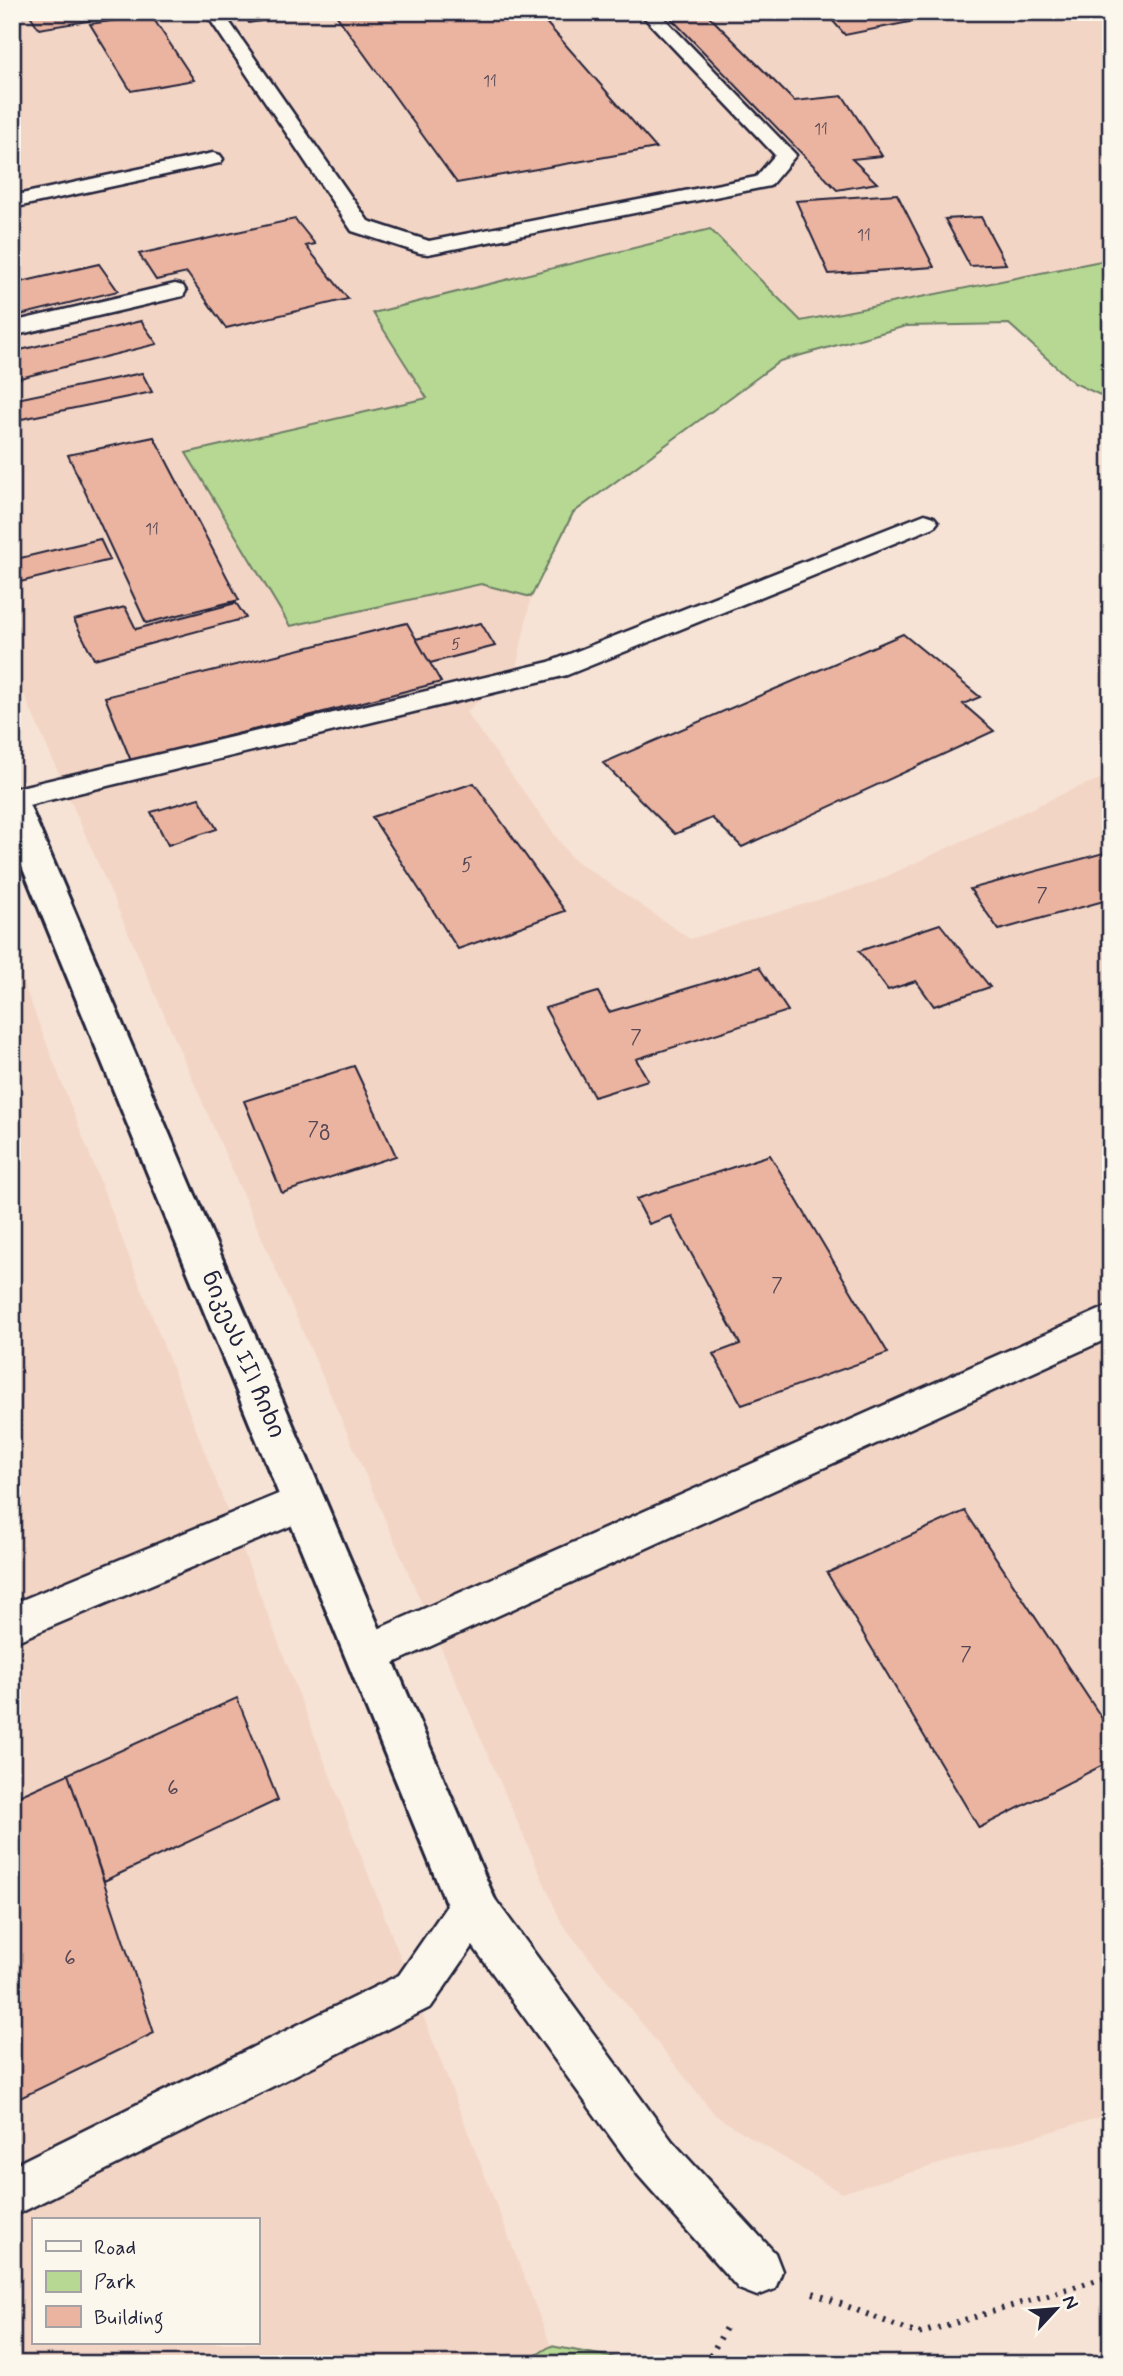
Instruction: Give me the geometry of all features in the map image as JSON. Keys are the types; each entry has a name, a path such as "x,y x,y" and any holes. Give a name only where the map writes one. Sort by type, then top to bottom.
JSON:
{"street":[{"name":"ნიკეას III ჩიხი","path":"12,801 473,1907"}],"lane":[{"path":"218,18 360,226 428,248 763,183 786,155 648,12"},
{"path":"12,202 213,159"},
{"path":"12,329 175,291"},
{"path":"12,801 557,669 925,522"},
{"path":"368,1654 1111,1320"},
{"path":"12,1624 305,1501"},
{"path":"12,2192 415,1991 473,1907 654,2158 757,2270"}],"path":[{"path":"757,2270 918,2334 1111,2276"}],"shaded area":[{"path":"12,12 1083,12 1111,34 1111,259 801,321 709,229 374,313 428,398 186,453 290,626 481,584 531,597 516,670 466,712 571,857 690,939 870,884 1073,789 1111,775 1111,2114 841,2193 716,2116 562,1924 12,667"},
{"path":"12,954 551,2346 521,2364 12,2364"}],"green space":[{"path":"710,229 801,321 1111,259 1111,400 1074,383 1009,324 906,326 780,361 573,513 531,597 481,584 290,626 186,453 427,398 373,313"},
{"path":"551,2346 649,2364 521,2364"}],"building":[{"path":"28,12 142,12 39,29"},
{"path":"243,12 318,12 249,23"},
{"path":"334,12 537,12 656,148 457,183"},
{"path":"665,12 705,12 794,101 843,96 882,156 852,159 877,183 837,190"},
{"path":"825,12 913,12 919,20 845,35"},
{"path":"151,15 194,80 131,91 90,24"},
{"path":"897,194 934,267 829,274 796,201"},
{"path":"981,217 1006,264 970,266 945,219"},
{"path":"295,219 315,244 306,246 348,299 226,328 187,273 156,280 139,254"},
{"path":"99,264 118,291 12,317 12,284"},
{"path":"141,321 157,344 12,380 12,352"},
{"path":"142,373 152,392 12,421 12,400"},
{"path":"154,437 239,600 146,623 68,455"},
{"path":"100,539 110,560 12,584 12,560"},
{"path":"236,603 246,618 94,659 74,620 125,607 136,629"},
{"path":"407,623 441,682 131,761 105,697"},
{"path":"481,623 495,646 430,663 416,639"},
{"path":"903,634 980,697 963,704 994,731 742,847 712,818 675,834 603,763"},
{"path":"474,783 565,911 458,949 372,817"},
{"path":"199,798 217,829 168,845 151,812"},
{"path":"1111,851 1111,899 999,930 970,889"},
{"path":"940,924 990,987 934,1006 916,981 888,990 859,951"},
{"path":"759,967 788,1011 636,1059 648,1080 594,1097 545,1008 598,992 609,1012"},
{"path":"354,1066 396,1156 282,1193 244,1101"},
{"path":"770,1155 888,1353 742,1405 713,1354 740,1344 671,1216 649,1224 636,1199"},
{"path":"965,1511 1111,1732 1111,1761 979,1828 827,1573"},
{"path":"237,1698 278,1800 104,1881 68,1774"},
{"path":"68,1774 154,2033 12,2102 12,1799"}]}
